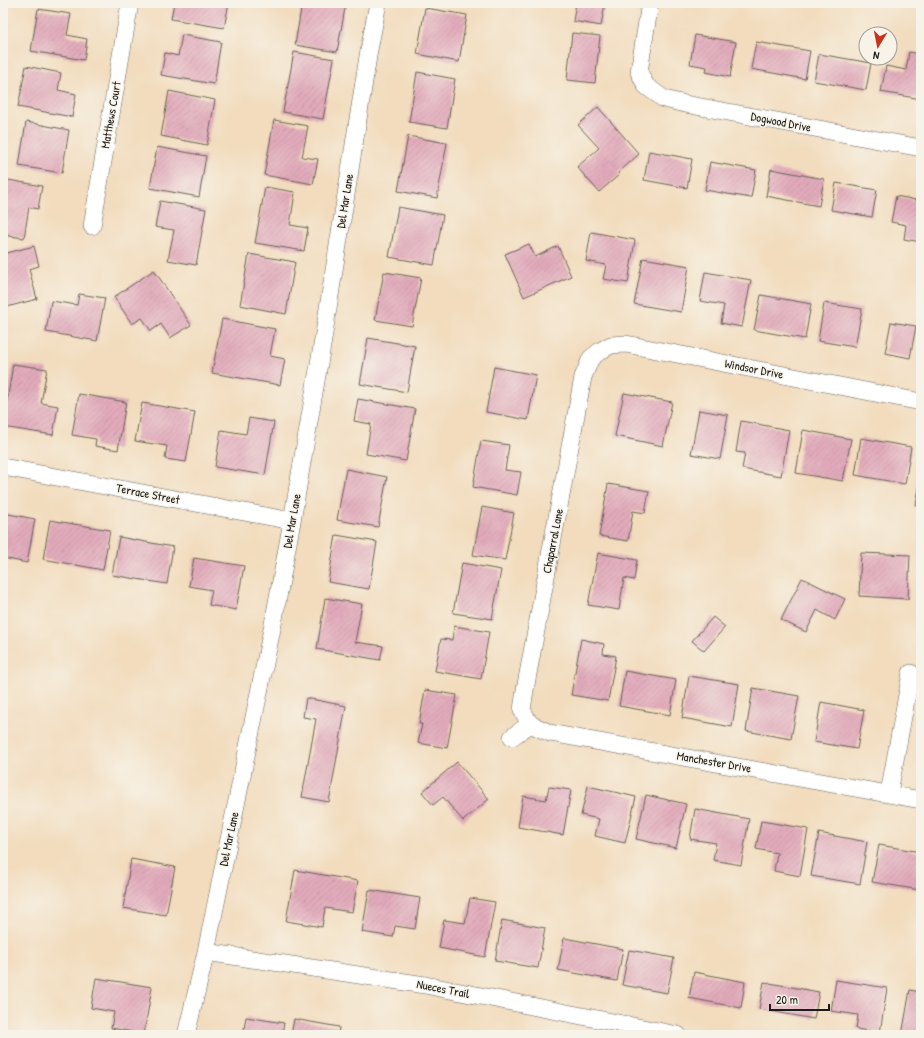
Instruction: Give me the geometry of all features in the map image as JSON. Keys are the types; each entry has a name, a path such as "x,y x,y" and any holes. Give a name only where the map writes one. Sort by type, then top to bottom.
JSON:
{"street":[{"name":"Matthews Court","path":"92,226 130,3"},
{"name":"Del Mar Lane","path":"186,1035 206,952 274,619 323,338 378,3"},
{"name":"Dogwood Drive","path":"650,3 639,72 646,86 664,99 921,148"},
{"name":"Windsor Drive","path":"591,358 611,345 626,344 921,402"},
{"name":"Chaparral Lane","path":"530,724 522,710 525,690 584,377 591,358"},
{"name":"Terrace Street","path":"3,467 292,521"},
{"path":"889,793 911,673"},
{"path":"512,737 530,724"},
{"name":"Manchester Drive","path":"530,724 550,733 889,793 921,800"},
{"name":"Nueces Trail","path":"206,952 425,985 678,1035"}],"building":[{"path":"174,3 229,3 224,28 171,19"},
{"path":"302,3 346,3 337,52 295,45"},
{"path":"576,3 605,3 601,26 573,21"},
{"path":"425,8 467,15 459,62 417,54"},
{"path":"38,9 71,14 67,35 87,39 84,60 31,51"},
{"path":"572,33 600,36 595,83 567,80"},
{"path":"182,35 221,42 214,84 161,75 165,53 178,56"},
{"path":"695,35 736,42 730,77 706,72 707,67 690,64"},
{"path":"756,42 810,51 805,79 751,69"},
{"path":"294,52 334,59 323,119 283,112"},
{"path":"909,52 921,54 921,99 881,92 886,66 906,70"},
{"path":"819,54 858,61 858,66 870,66 866,90 814,81"},
{"path":"26,66 61,73 58,90 76,94 72,117 18,107"},
{"path":"417,72 455,79 447,128 409,122"},
{"path":"169,91 215,100 207,145 161,136"},
{"path":"598,107 639,154 618,173 619,175 599,192 577,167 599,148 578,125"},
{"path":"274,120 308,126 302,157 318,159 313,184 264,175"},
{"path":"26,122 69,130 62,173 19,166"},
{"path":"408,136 447,143 437,198 398,191"},
{"path":"157,147 206,156 199,197 150,188"},
{"path":"649,151 692,159 687,188 644,180"},
{"path":"710,162 756,170 751,198 705,190"},
{"path":"771,169 824,179 819,206 766,196"},
{"path":"3,179 42,186 38,209 29,207 24,238 3,235"},
{"path":"836,183 877,190 872,217 831,210"},
{"path":"265,187 295,192 290,225 308,228 304,251 255,243"},
{"path":"896,196 921,201 921,242 904,239 906,225 891,222"},
{"path":"160,201 206,209 196,265 168,260 174,230 155,227"},
{"path":"398,207 443,215 434,265 389,257"},
{"path":"591,232 635,240 628,283 603,279 606,265 586,261"},
{"path":"529,244 535,257 558,246 571,276 524,297 505,254"},
{"path":"34,246 39,266 29,269 37,299 3,308 3,254"},
{"path":"249,254 295,262 286,314 240,305"},
{"path":"643,258 689,266 681,312 634,304"},
{"path":"154,270 191,325 170,338 161,324 151,331 142,318 132,324 114,297"},
{"path":"384,272 421,278 412,326 375,320"},
{"path":"705,272 751,280 742,327 721,323 724,305 700,301"},
{"path":"79,294 105,298 97,341 46,332 51,301 77,305"},
{"path":"761,295 811,304 805,339 754,330"},
{"path":"824,303 862,309 855,347 818,341"},
{"path":"222,319 275,329 270,356 285,359 280,385 212,373"},
{"path":"891,322 916,326 910,358 885,353"},
{"path":"368,338 415,346 407,392 360,384"},
{"path":"13,364 47,369 41,403 58,406 53,435 3,427"},
{"path":"494,367 536,375 528,420 486,412"},
{"path":"624,393 672,402 663,446 615,436"},
{"path":"79,394 126,402 118,450 95,446 96,439 72,435"},
{"path":"358,399 415,409 406,461 366,454 371,424 354,421"},
{"path":"142,403 195,412 186,462 165,459 167,446 135,441"},
{"path":"699,410 728,415 720,459 691,454"},
{"path":"249,418 274,422 265,475 215,467 221,430 246,434"},
{"path":"741,421 789,430 781,476 742,469 745,453 736,452"},
{"path":"803,430 851,439 843,481 796,473"},
{"path":"861,438 911,447 905,484 855,475"},
{"path":"481,441 509,445 505,470 521,472 517,495 473,487"},
{"path":"346,469 387,477 378,527 337,520"},
{"path":"921,482 921,506 916,505"},
{"path":"608,484 649,491 645,513 633,511 628,541 599,536"},
{"path":"482,507 514,513 505,560 473,555"},
{"path":"3,513 35,519 27,563 3,558"},
{"path":"50,520 110,530 103,570 43,559"},
{"path":"336,535 377,542 369,589 328,582"},
{"path":"119,537 173,547 167,584 112,575"},
{"path":"598,553 637,560 634,580 624,578 619,610 588,605"},
{"path":"861,553 910,555 908,599 859,596"},
{"path":"194,558 244,566 236,610 209,605 212,590 189,586"},
{"path":"462,563 501,570 492,619 453,613"},
{"path":"802,578 845,599 835,620 817,610 806,632 781,620"},
{"path":"325,598 362,604 355,642 383,646 380,660 317,649"},
{"path":"713,617 725,627 704,651 692,641"},
{"path":"454,626 489,632 481,679 435,671 441,639 452,640"},
{"path":"581,639 604,644 603,654 616,656 608,701 571,695"},
{"path":"625,671 676,680 670,715 619,706"},
{"path":"689,676 739,684 732,727 682,718"},
{"path":"753,688 799,696 791,739 746,731"},
{"path":"425,690 457,695 447,748 418,743 422,724 419,724"},
{"path":"306,698 346,706 329,802 302,797 316,719 303,717"},
{"path":"821,702 864,710 857,749 814,742"},
{"path":"457,762 489,799 463,821 443,797 433,805 422,792"},
{"path":"588,786 636,797 625,843 595,836 599,819 581,815"},
{"path":"549,787 571,790 563,835 518,827 523,796 546,800"},
{"path":"646,795 686,804 676,848 636,839"},
{"path":"695,809 749,819 741,865 713,860 716,843 690,839"},
{"path":"761,821 808,829 800,876 774,871 777,853 756,849"},
{"path":"819,833 867,842 860,884 811,876"},
{"path":"879,845 921,852 920,890 872,882"},
{"path":"131,859 175,867 166,915 123,908"},
{"path":"295,870 358,881 352,912 325,908 322,927 286,921"},
{"path":"369,890 420,898 415,929 395,926 393,937 362,932"},
{"path":"470,898 495,902 485,957 439,948 444,920 465,923"},
{"path":"502,920 545,928 538,968 495,961"},
{"path":"564,938 623,949 617,981 558,970"},
{"path":"629,950 674,958 667,993 622,985"},
{"path":"694,972 745,982 741,1008 689,998"},
{"path":"96,978 152,987 144,1034 111,1028 114,1012 91,1008"},
{"path":"836,980 887,988 880,1033 856,1029 858,1015 831,1011"},
{"path":"764,982 819,992 814,1019 759,1009"},
{"path":"910,990 921,992 921,1035 902,1035"},
{"path":"246,1017 284,1023 282,1035 243,1035"},
{"path":"294,1019 339,1027 338,1035 291,1035"}]}
